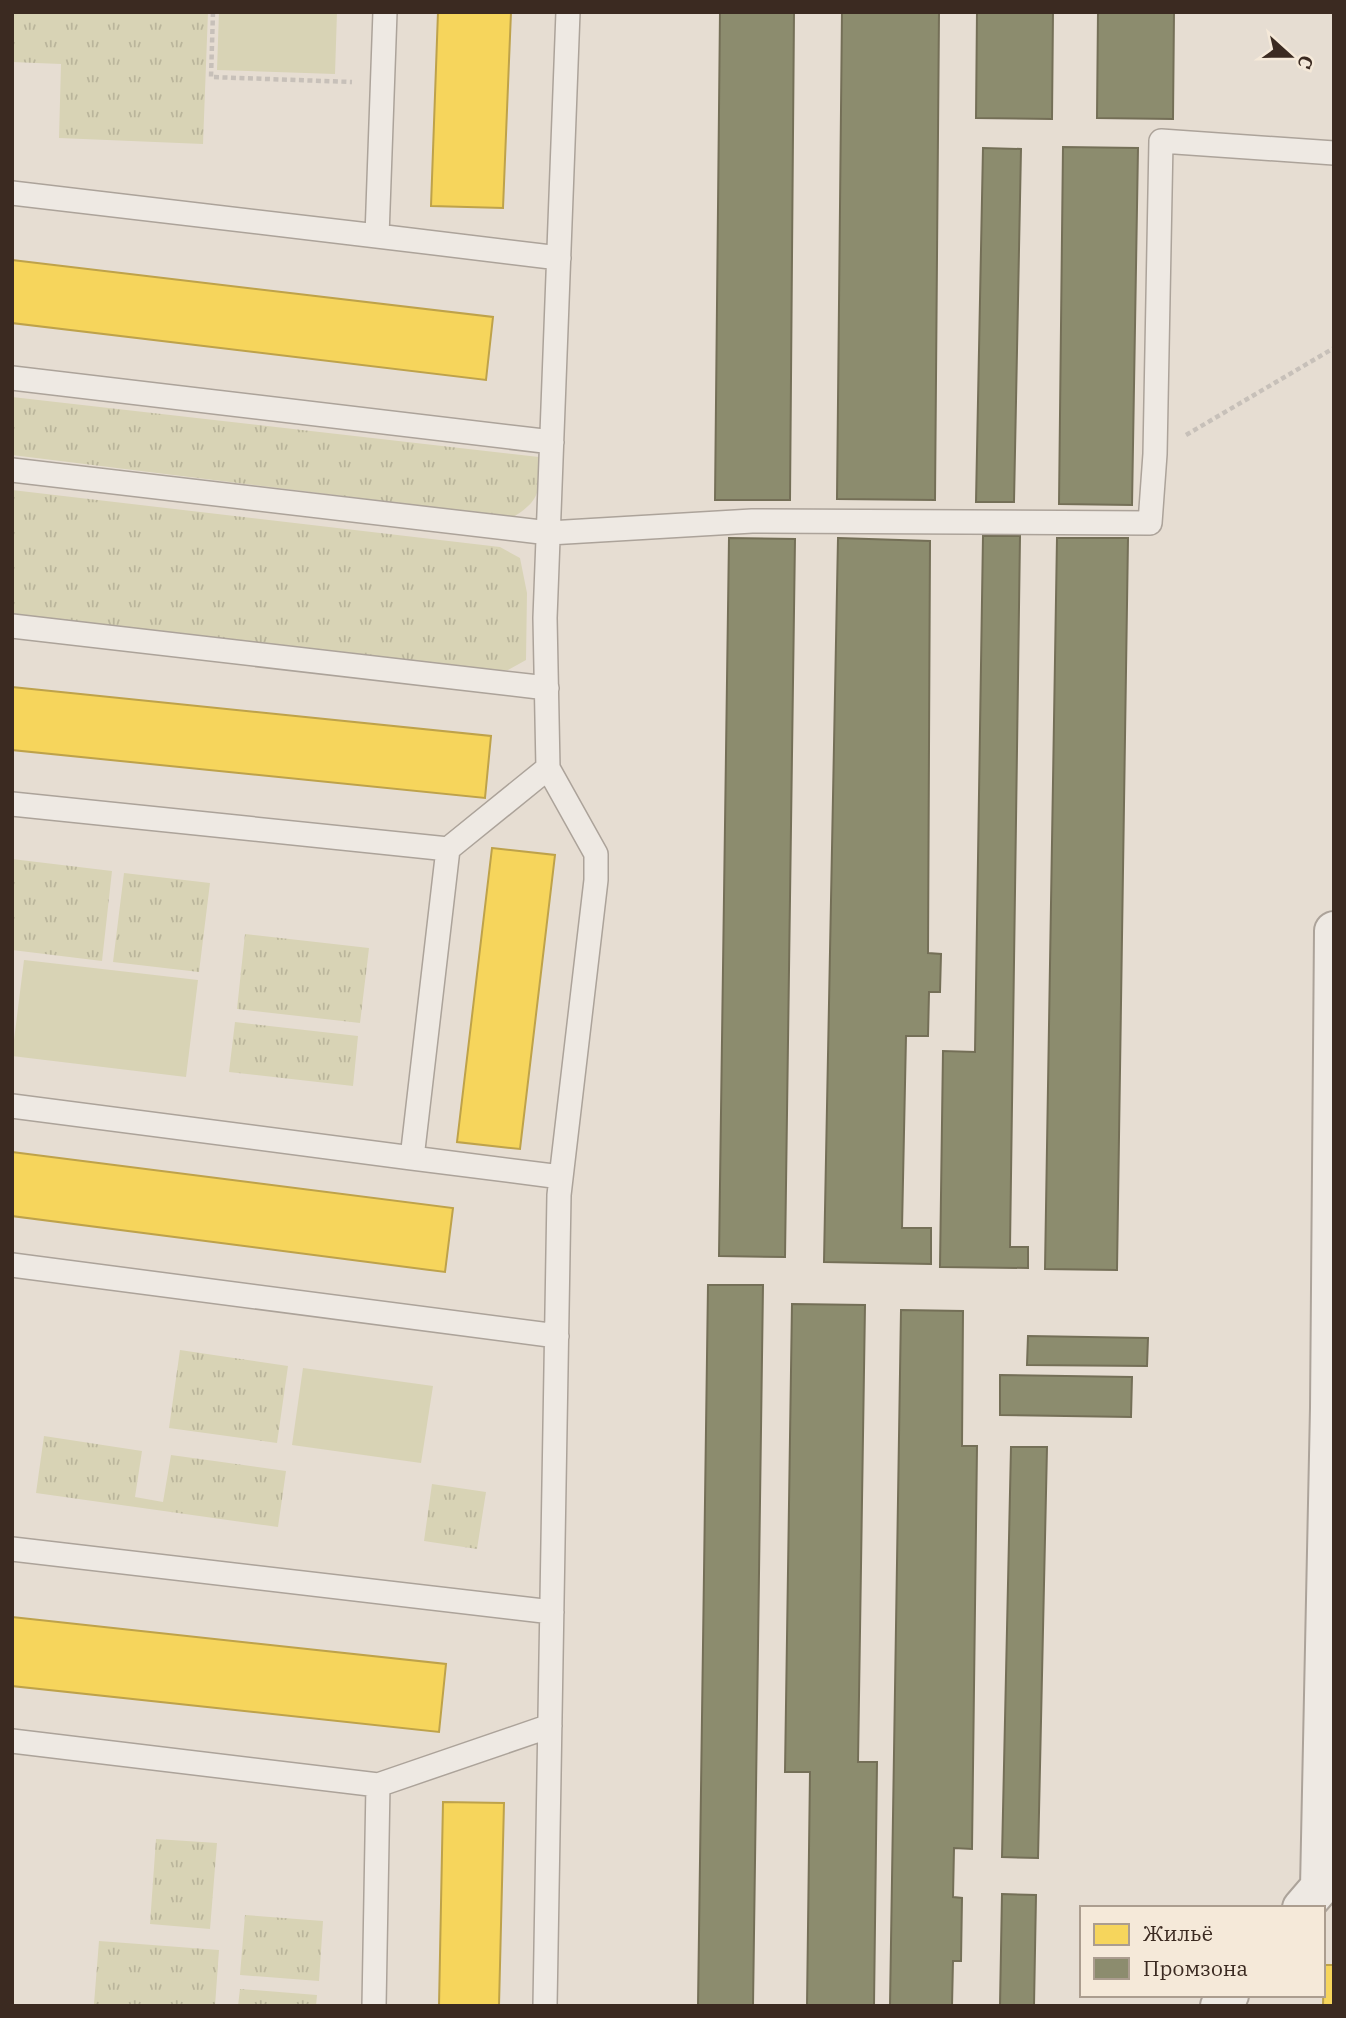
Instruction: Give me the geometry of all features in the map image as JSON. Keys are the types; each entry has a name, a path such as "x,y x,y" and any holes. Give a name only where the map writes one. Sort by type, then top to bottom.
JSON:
{"street":[{"path":"1318,1894 1332,1408 1334,931"}],"lane":[{"path":"377,236 385,12"},
{"path":"545,2006 561,1177 596,880 596,854 548,768 549,533 568,12"},
{"path":"12,470 549,533 751,521 1150,523 1155,454 1161,141 1334,153"},
{"path":"12,193 559,258"},
{"path":"12,378 552,442"},
{"path":"12,626 547,688"},
{"path":"412,1157 449,849 548,768"},
{"path":"12,804 449,849"},
{"path":"12,1106 561,1177"},
{"path":"12,1265 556,1336"},
{"path":"12,1549 552,1612"},
{"path":"12,1741 378,1785 550,1726"},
{"path":"373,2006 378,1785"}],"path":[{"path":"213,12 211,77 382,83"},
{"path":"1155,454 1240,400 1334,348"}],"green space":[{"path":"12,12 208,12 203,144 59,138 61,64 12,62"},
{"path":"219,12 337,12 335,74 217,70"},
{"path":"12,397 539,457 539,485 534,499 513,517 12,455"},
{"path":"12,490 500,547 520,558 527,593 526,660 508,670 489,673 12,614"},
{"path":"12,859 112,871 102,961 12,950"},
{"path":"124,873 210,883 199,972 113,962"},
{"path":"245,934 369,948 360,1023 237,1009"},
{"path":"24,960 198,980 186,1077 12,1056"},
{"path":"235,1022 358,1036 353,1086 229,1072"},
{"path":"180,1350 288,1366 277,1443 169,1428"},
{"path":"303,1368 433,1386 421,1463 292,1445"},
{"path":"44,1436 142,1451 135,1497 163,1502 171,1455 286,1471 278,1527 36,1493"},
{"path":"432,1484 486,1492 477,1549 424,1541"},
{"path":"156,1839 217,1843 210,1929 150,1924"},
{"path":"245,1915 323,1921 319,1981 240,1975"},
{"path":"99,1941 219,1950 215,2006 94,2004"},
{"path":"240,1989 317,1995 316,2006 238,2006"}],"building: Жильё":[{"path":"438,12 511,12 503,208 431,206"},
{"path":"12,260 493,317 486,380 12,323"},
{"path":"12,687 491,736 485,798 12,750"},
{"path":"492,848 555,855 520,1149 457,1142"},
{"path":"12,1152 453,1208 445,1272 12,1216"},
{"path":"12,1617 446,1664 439,1732 12,1686"},
{"path":"443,1802 504,1803 499,2006 439,2006"},
{"path":"1325,1965 1334,1965 1334,2006 1323,2006"}],"building: Промзона":[{"path":"720,12 794,12 790,500 715,500"},
{"path":"842,12 939,12 935,500 837,499"},
{"path":"977,12 1053,12 1052,119 976,118"},
{"path":"1098,12 1174,12 1173,119 1097,118"},
{"path":"1063,147 1138,148 1132,505 1059,504"},
{"path":"983,148 1021,149 1014,502 976,502"},
{"path":"983,536 1020,536 1010,1247 1028,1247 1028,1268 940,1267 943,1051 975,1052"},
{"path":"729,538 795,539 785,1257 719,1256"},
{"path":"838,538 930,541 928,953 941,954 940,992 929,992 928,1036 906,1036 902,1228 931,1228 931,1264 824,1262"},
{"path":"1057,538 1128,538 1117,1270 1045,1269"},
{"path":"708,1285 763,1285 753,2006 698,2006"},
{"path":"792,1304 865,1305 858,1762 877,1762 874,2006 807,2006 810,1772 785,1772"},
{"path":"901,1310 963,1311 962,1446 977,1446 972,1849 954,1848 953,1897 962,1898 961,1961 953,1961 952,2006 890,2006"},
{"path":"1028,1336 1148,1338 1147,1366 1027,1365"},
{"path":"1000,1375 1132,1377 1131,1417 1000,1415"},
{"path":"1011,1447 1047,1447 1038,1858 1002,1857"},
{"path":"1002,1894 1036,1895 1034,2006 1000,2006"}]}
